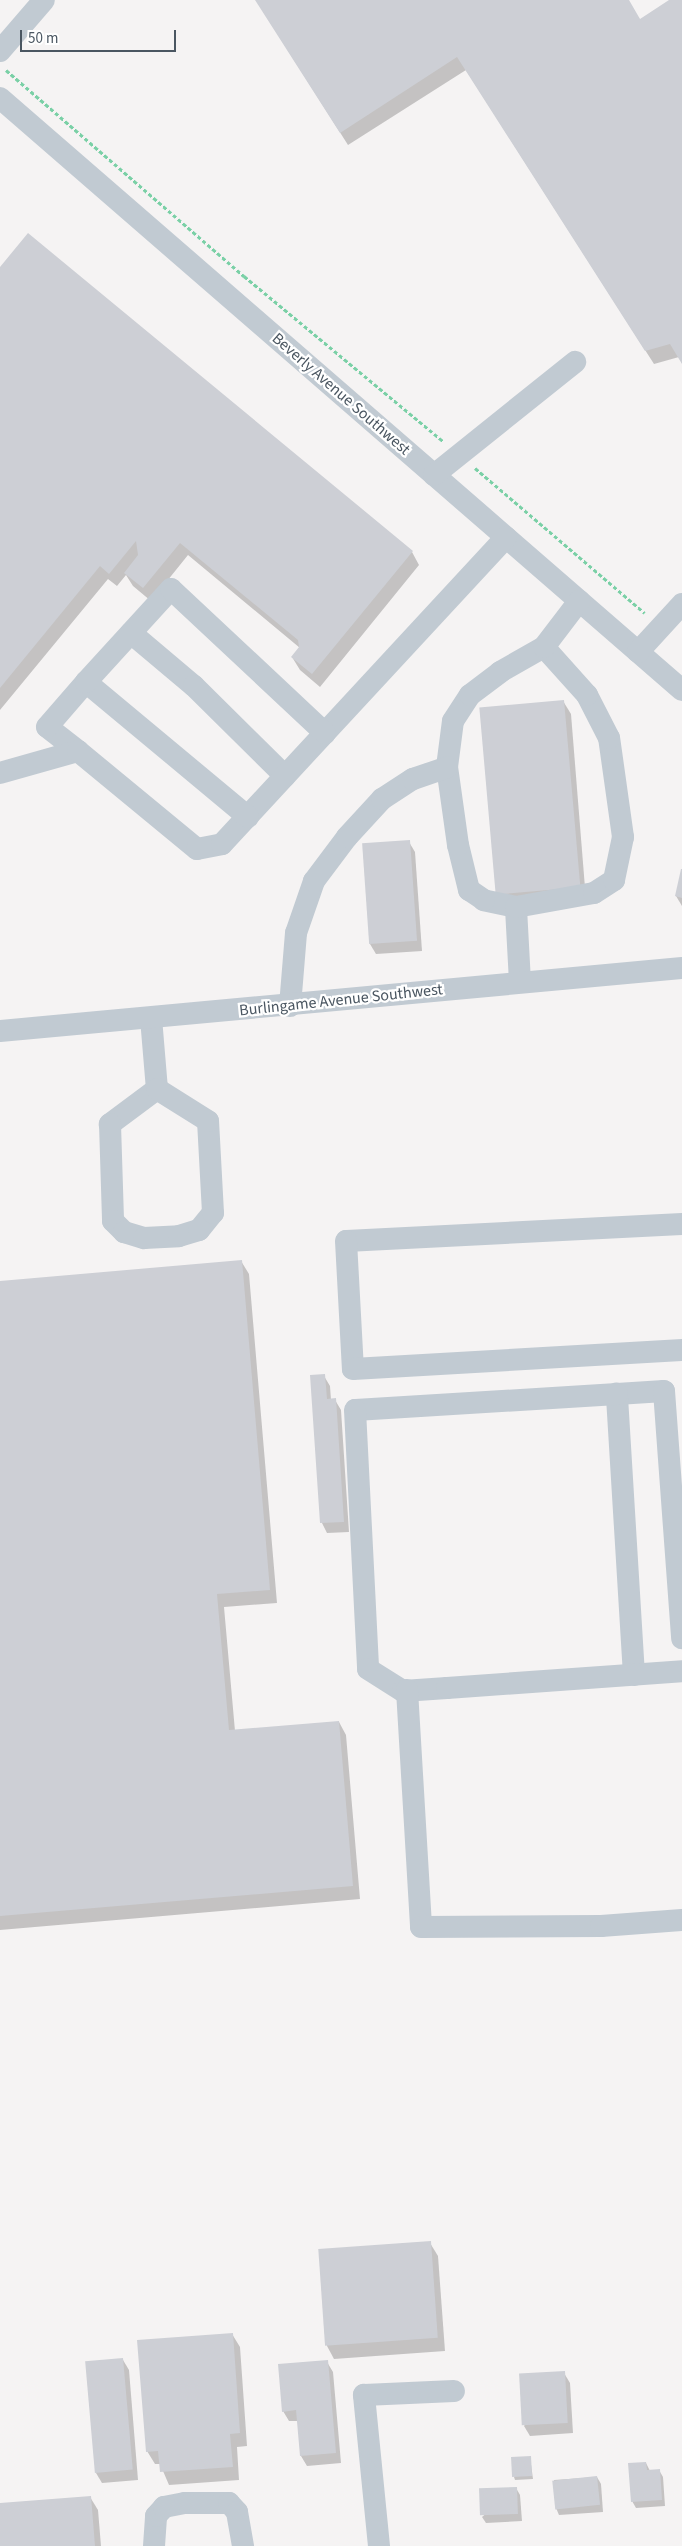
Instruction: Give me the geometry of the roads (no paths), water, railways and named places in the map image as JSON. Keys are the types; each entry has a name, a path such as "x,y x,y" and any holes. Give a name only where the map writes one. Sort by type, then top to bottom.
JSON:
{"street":[{"path":"0,51 44,0"},
{"name":"Beverly Avenue Southwest","path":"0,98 682,690"},
{"path":"434,475 575,362"},
{"path":"325,733 171,589 47,727 197,849 222,844 248,817 506,537"},
{"path":"544,647 588,695 609,738 623,837 614,880 594,893 516,907 484,900 470,890 458,844 446,767 453,721 470,695 500,672 544,647 579,600"},
{"path":"638,652 682,604"},
{"path":"131,633 194,686 285,776"},
{"path":"86,682 248,817"},
{"path":"0,773 78,751"},
{"path":"290,1006 296,933 314,881 347,837 382,799 413,779 446,767"},
{"path":"516,907 520,982"},
{"name":"Burlingame Avenue Southwest","path":"0,1031 290,1006 520,982 682,968"},
{"path":"150,1018 157,1089"},
{"path":"157,1089 208,1121 213,1213 199,1230 179,1236 144,1238 124,1232 113,1221 110,1124 157,1089"},
{"path":"682,1224 346,1241 354,1369 682,1350"},
{"path":"682,1638 664,1391 355,1410 368,1669 402,1691 682,1671"},
{"path":"618,1394 634,1675"},
{"path":"407,1690 422,1927 601,1926 682,1920"},
{"path":"379,2546 364,2395 454,2391"},
{"path":"154,2546 156,2516 164,2507 185,2503 228,2504 237,2512 243,2546"}]}
